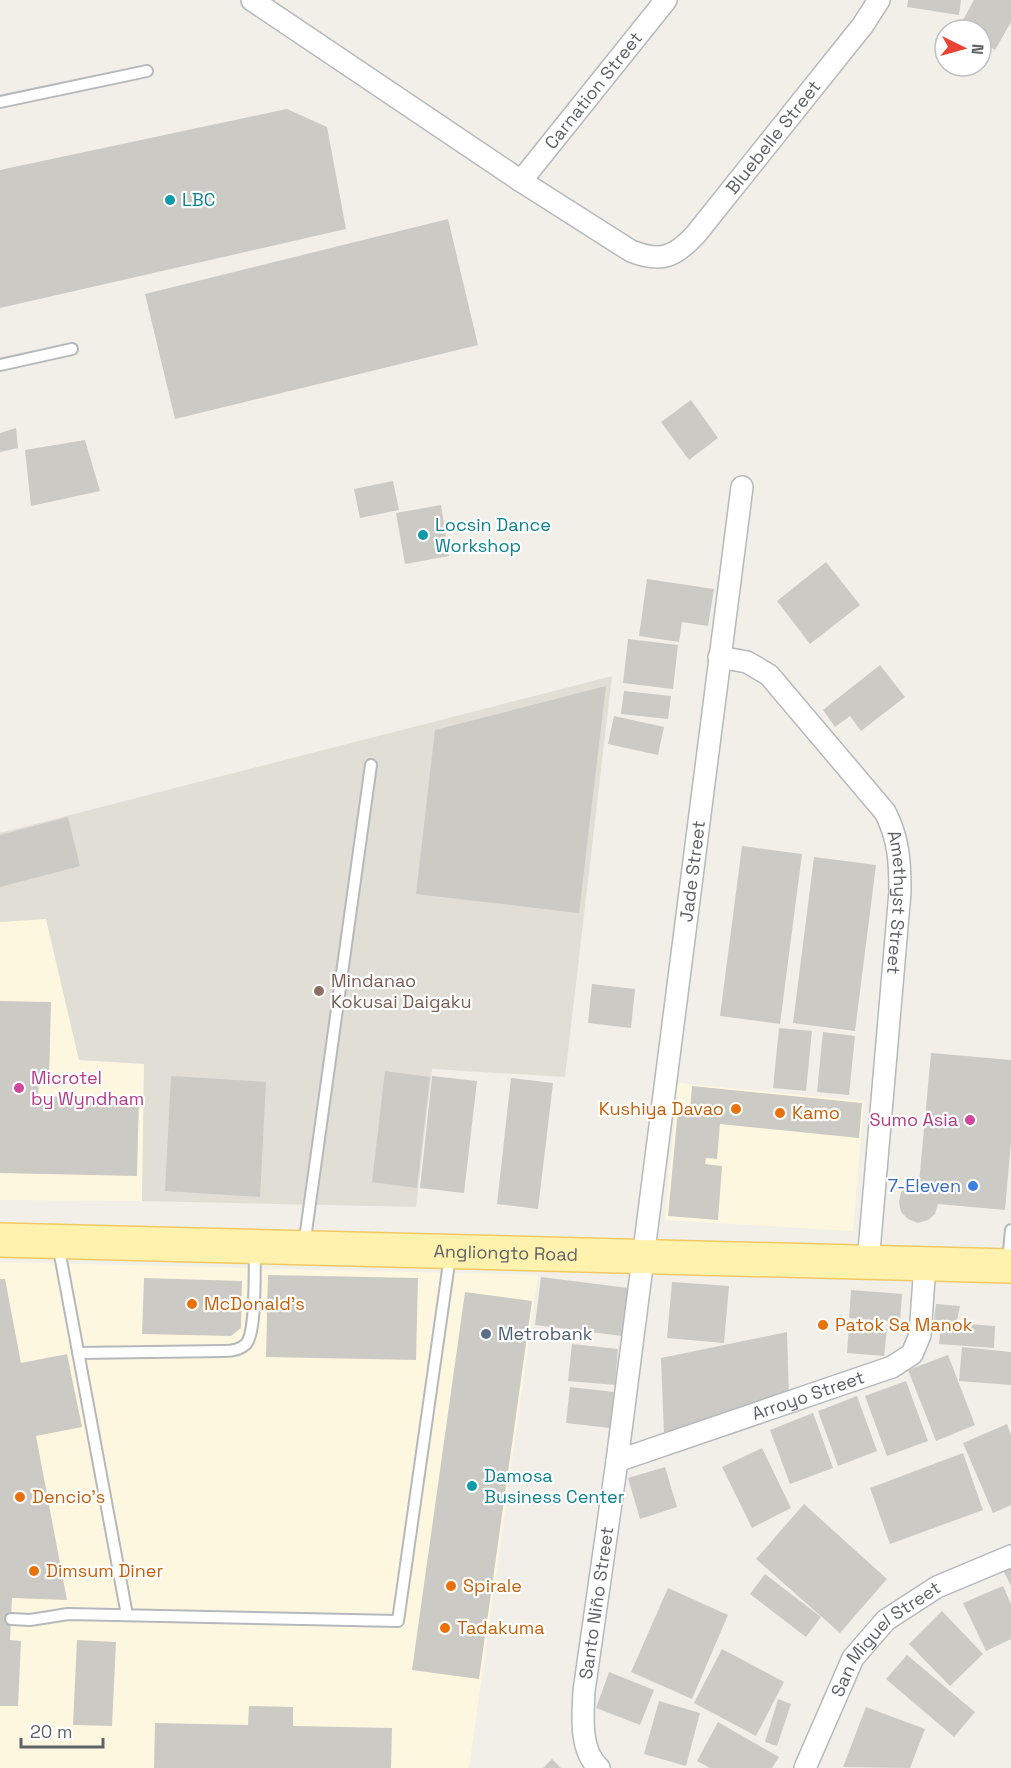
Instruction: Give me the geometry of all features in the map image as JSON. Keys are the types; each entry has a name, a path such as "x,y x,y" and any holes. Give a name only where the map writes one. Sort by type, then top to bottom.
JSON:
{"main road":[{"name":"Angliongto Road","path":"0,1240 1009,1266"}],"street":[{"path":"252,0 521,181"},
{"name":"Carnation Street","path":"521,181 666,0"},
{"name":"Bluebelle Street","path":"521,181 631,251 656,258 669,256 682,249 696,234 863,26 879,0"},
{"name":"Jade Street","path":"642,1256 742,487"},
{"name":"Amethyst Street","path":"719,657 747,662 769,675 885,812 893,827 898,846 900,892 868,1263"},
{"name":"Santo Niño Street","path":"598,1768 586,1743 582,1721 642,1256"},
{"name":"Arroyo Street","path":"617,1461 892,1367 912,1354 920,1335 925,1264"},
{"name":"San Miguel Street","path":"805,1768 853,1658 886,1620 937,1587 1011,1556"}],"lane":[{"path":"0,102 147,71"},
{"path":"0,365 72,348"},
{"path":"304,1249 371,765"},
{"path":"1009,1266 1011,1230"},
{"path":"57,1242 127,1615"},
{"path":"78,1353 224,1351 244,1346 252,1326 255,1248"},
{"path":"11,1619 30,1620 68,1614 398,1622 451,1252"}],"shaded area":[{"name":"Mindanao Kokusai Daigaku","path":"612,676 565,1077 432,1069 416,1207 142,1201 144,1064 79,1060 46,919 0,922 0,833"},
{"path":"46,919 79,1060 144,1064 142,1201 0,1200 0,922"},
{"path":"678,1083 864,1101 853,1231 665,1220"},
{"path":"0,1262 538,1275 469,1768 0,1768"}],"building":[{"path":"908,0 961,0 959,15 907,7"},
{"path":"974,0 1011,0 1011,22 995,50 993,49 993,18 964,18"},
{"name":"LBC","path":"287,109 327,127 346,229 0,308 0,170"},
{"path":"448,219 478,345 175,419 145,294"},
{"path":"691,400 718,438 689,460 661,422"},
{"path":"16,428 18,448 0,452 0,433"},
{"path":"85,440 100,491 31,506 25,450"},
{"path":"393,481 399,510 360,518 354,489"},
{"name":"Locsin Dance Workshop","path":"441,505 449,556 405,564 396,513"},
{"path":"826,562 860,605 810,644 777,601"},
{"path":"647,579 714,589 708,626 682,622 679,642 639,636"},
{"path":"628,639 678,645 673,689 623,683"},
{"path":"880,665 905,697 861,731 850,716 835,727 823,710"},
{"path":"606,686 579,913 416,894 435,730"},
{"path":"624,691 671,696 668,719 621,714"},
{"path":"614,716 664,727 658,755 608,744"},
{"path":"68,817 80,866 0,887 0,835"},
{"path":"742,846 802,854 780,1024 720,1016"},
{"path":"814,857 876,865 855,1031 793,1023"},
{"path":"592,984 635,989 631,1028 588,1023"},
{"name":"Microtel by Wyndham","path":"0,1001 51,1002 49,1080 39,1079 38,1096 139,1098 137,1176 0,1173"},
{"path":"779,1028 812,1031 806,1091 773,1088"},
{"path":"823,1032 855,1036 849,1095 817,1092"},
{"path":"931,1053 1011,1060 1011,1142 1005,1210 938,1204 935,1214 928,1220 918,1223 908,1219 901,1212 899,1202 901,1192 909,1185 919,1183"},
{"path":"385,1071 430,1077 417,1188 372,1182"},
{"path":"171,1076 266,1082 260,1197 165,1191"},
{"path":"432,1076 477,1081 464,1193 420,1188"},
{"path":"511,1078 553,1083 538,1209 497,1204"},
{"path":"692,1086 862,1103 859,1138 720,1124 717,1159 706,1158 705,1164 722,1166 718,1220 668,1216 678,1109 690,1110"},
{"path":"268,1275 418,1278 416,1360 266,1357"},
{"path":"541,1277 628,1288 622,1336 535,1325"},
{"name":"McDonald's","path":"144,1278 242,1281 241,1328 231,1336 142,1334"},
{"path":"0,1279 5,1279 21,1363 67,1354 82,1427 36,1436 67,1600 12,1598 10,1640 21,1641 18,1706 0,1706"},
{"path":"672,1282 729,1286 724,1343 667,1338"},
{"path":"851,1290 902,1294 900,1322 849,1318"},
{"name":"Damosa Business Center","path":"465,1292 532,1301 479,1679 412,1670"},
{"path":"936,1304 960,1306 957,1321 934,1320"},
{"path":"941,1322 995,1326 994,1348 939,1344"},
{"path":"849,1326 887,1329 884,1356 847,1353"},
{"path":"787,1332 789,1398 664,1435 661,1358"},
{"path":"572,1344 618,1349 615,1385 568,1381"},
{"path":"962,1347 1011,1352 1011,1385 959,1381"},
{"path":"948,1355 975,1425 936,1441 908,1370"},
{"path":"906,1381 928,1441 887,1456 865,1396"},
{"path":"570,1387 614,1392 610,1428 566,1423"},
{"path":"857,1396 877,1451 838,1466 818,1411"},
{"path":"813,1413 833,1468 790,1484 770,1430"},
{"path":"1007,1424 1011,1435 1011,1505 993,1513 963,1443"},
{"path":"762,1448 791,1508 752,1528 722,1467"},
{"path":"963,1453 983,1510 890,1544 870,1488"},
{"path":"665,1467 677,1507 640,1519 628,1478"},
{"path":"804,1504 887,1579 840,1633 756,1559"},
{"path":"1011,1567 1011,1586 1003,1570"},
{"path":"765,1574 821,1617 806,1637 750,1594"},
{"path":"1003,1586 1011,1604 1011,1639 986,1651 963,1603"},
{"path":"668,1588 728,1615 692,1699 631,1672"},
{"path":"942,1611 983,1654 950,1686 909,1644"},
{"path":"77,1640 116,1642 112,1726 73,1725"},
{"path":"722,1649 784,1682 756,1736 694,1703"},
{"path":"907,1655 975,1712 954,1737 886,1679"},
{"path":"609,1672 654,1690 640,1725 596,1708"},
{"path":"778,1699 791,1704 777,1746 765,1742"},
{"path":"659,1701 700,1713 686,1766 644,1754"},
{"path":"249,1706 293,1707 293,1726 392,1728 391,1768 154,1768 155,1723 248,1725"},
{"path":"866,1707 925,1729 910,1768 843,1767"},
{"path":"718,1722 779,1757 772,1768 710,1768 697,1761"},
{"path":"552,1759 561,1768 543,1768"}],"place":[{"name":"LBC","path":"170,200"},
{"name":"Locsin Dance Workshop","path":"423,535"},
{"name":"Mindanao Kokusai Daigaku","path":"319,991"},
{"name":"Microtel by Wyndham","path":"19,1088"},
{"name":"Kushiya Davao","path":"736,1109"},
{"name":"Kamo","path":"780,1113"},
{"name":"Sumo Asia","path":"970,1120"},
{"name":"7-Eleven","path":"973,1186"},
{"name":"McDonald's","path":"192,1304"},
{"name":"Patok Sa Manok","path":"823,1325"},
{"name":"Metrobank","path":"486,1334"},
{"name":"Damosa Business Center","path":"472,1486"},
{"name":"Dencio's","path":"20,1497"},
{"name":"Dimsum Diner","path":"34,1571"},
{"name":"Spirale","path":"451,1586"},
{"name":"Tadakuma","path":"445,1628"}]}
